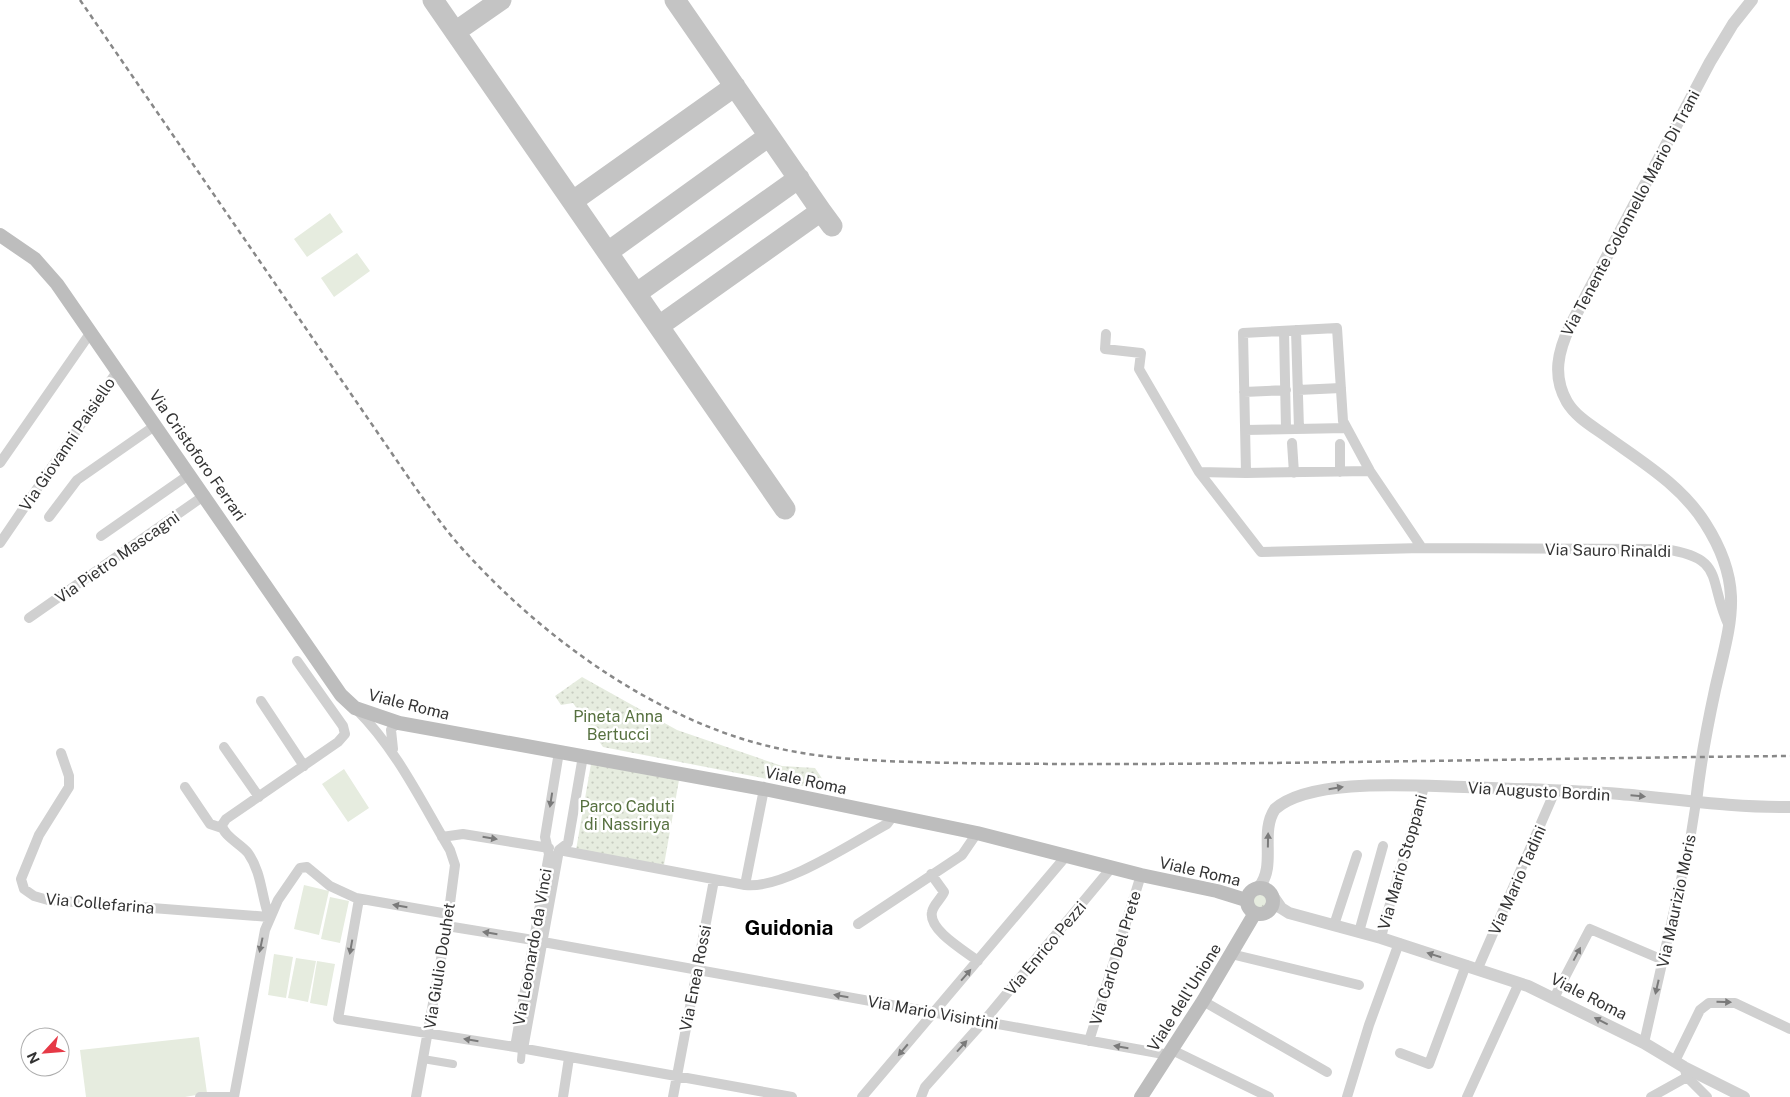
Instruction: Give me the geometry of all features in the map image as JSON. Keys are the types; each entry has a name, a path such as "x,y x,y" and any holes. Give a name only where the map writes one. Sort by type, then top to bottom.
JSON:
{"main road":[{"name":"Via Cristoforo Ferrari","path":"0,235 45,268 118,370 341,695 355,708"},
{"name":"Viale Roma","path":"355,708 396,722 764,789 977,833 1141,875 1217,891 1246,900"},
{"name":"Viale Roma","path":"1255,913 1248,908 1246,900 1249,893 1267,888"},
{"path":"1255,913 1262,914 1269,910 1273,903 1267,888"},
{"name":"Viale dell'Unione","path":"1141,1097 1171,1052 1255,913"}],"street":[{"name":"Via Tenente Colonnello Mario Di Trani","path":"1701,758 1730,629 1732,604 1726,570 1719,548 1694,506 1674,485 1574,412 1562,392 1558,361 1570,326 1705,71 1733,24 1752,0"},
{"path":"1246,473 1243,334 1337,328 1343,421 1370,471 1422,548"},
{"path":"1296,330 1300,429"},
{"path":"1284,331 1286,429"},
{"path":"0,463 91,332"},
{"path":"1106,334 1105,349 1141,353 1139,369 1198,472 1294,473 1370,471"},
{"name":"Via Giovanni Paisiello","path":"0,543 118,370"},
{"path":"1298,390 1341,388"},
{"path":"1244,392 1286,390"},
{"path":"49,517 77,480 156,425"},
{"path":"1245,430 1347,428"},
{"path":"1292,443 1294,473"},
{"path":"1340,444 1340,472"},
{"name":"Via Sauro Rinaldi","path":"1198,472 1262,552 1422,548 1664,549 1689,553 1703,561 1711,570 1730,629"},
{"path":"101,536 190,474"},
{"name":"Via Pietro Mascagni","path":"29,618 205,496"},
{"path":"222,828 226,819 340,741 345,731 297,660"},
{"path":"261,702 304,766"},
{"name":"Via Giulio Douhet","path":"355,708 393,752 452,855 455,865 447,926 416,1097"},
{"path":"393,752 390,735 396,722"},
{"path":"224,747 259,796"},
{"name":"Via Leonardo da Vinci","path":"520,1048 538,941 549,854 545,837 559,752"},
{"name":"Via Collefarina","path":"61,753 69,776 69,787 40,835 21,879 24,889 34,896 48,900 270,916"},
{"name":"Via Leonardo da Vinci","path":"538,941 560,850 568,843 583,756"},
{"name":"Via Maurizio Moris","path":"1644,1043 1690,840 1701,758"},
{"name":"Via Augusto Bordin","path":"1267,888 1270,819 1277,807 1290,801 1337,787 1424,786 1555,791 1790,807"},
{"name":"Via Mario Stoppani","path":"1381,938 1396,882 1416,820 1424,786"},
{"path":"185,787 210,824 216,828 222,828 247,852 255,864 270,916"},
{"path":"745,886 764,789"},
{"name":"Via Mario Tadini","path":"1400,1053 1429,1064 1472,966 1555,791"},
{"path":"560,850 745,886 764,885 788,877 887,824 893,816"},
{"path":"858,924 962,855 977,833"},
{"path":"442,837 463,834 548,848"},
{"path":"1359,932 1383,846"},
{"path":"862,1097 1067,855"},
{"path":"1334,925 1357,855"},
{"path":"200,1097 234,1097 260,948 270,916 294,874 300,868 307,867 330,886 360,899 448,914"},
{"name":"Via Enrico Pezzi","path":"921,1097 925,1087 984,1022 1112,867"},
{"path":"931,874 944,892 932,909 932,919 941,933 978,961"},
{"name":"Via Carlo Del Prete","path":"1089,1041 1112,975 1141,875"},
{"name":"Via Enea Rossi","path":"673,1097 714,880"},
{"name":"Viale Roma","path":"1267,888 1281,908 1289,913 1381,938 1472,966 1554,998 1644,1043 1682,1068 1744,1097"},
{"path":"360,899 338,1019 520,1048 792,1097"},
{"name":"Via Mario Visintini","path":"447,926 1089,1041 1171,1052 1269,1097"},
{"path":"1554,998 1590,929 1663,960"},
{"path":"1347,1097 1368,1025 1399,944"},
{"path":"1231,954 1359,984"},
{"path":"1467,1097 1519,983"},
{"path":"1203,1000 1327,1072"},
{"path":"1651,1097 1682,1068 1700,1010 1710,1002 1735,1003 1790,1029"},
{"path":"520,1048 520,1060"},
{"path":"563,1097 569,1058"},
{"path":"423,1059 452,1064"},
{"path":"1682,1068 1707,1097"}],"green space":[{"path":"330,213 343,232 307,257 294,239"},
{"path":"357,253 370,271 334,297 321,278"},
{"name":"Pineta Anna Bertucci","path":"582,677 677,730 782,766 815,768 825,783 824,790 603,747 573,703 561,705 555,696"},
{"name":"Parco Caduti di Nassiriya","path":"591,764 679,780 664,865 576,850"},
{"path":"344,769 369,808 348,822 322,784"},
{"path":"304,885 329,891 319,935 294,929"},
{"path":"1260,893 1266,895 1268,901 1266,907 1260,909 1254,907 1252,901 1254,895"},
{"path":"330,897 349,901 340,943 321,939"},
{"path":"274,954 293,957 286,998 268,995"},
{"path":"296,958 316,961 308,1002 288,998"},
{"path":"317,961 335,964 327,1006 310,1003"},
{"path":"199,1037 207,1093 185,1097 86,1097 80,1050"}],"taxiway":[{"path":"433,0 785,509"},
{"path":"455,32 501,0"},
{"path":"659,326 821,211 675,0"},
{"path":"573,201 735,86"},
{"path":"608,252 769,136"},
{"path":"637,293 799,178"},
{"path":"821,211 832,226"}],"railway":[{"path":"80,0 415,487 455,540 496,584 554,635 618,681 687,717 751,742 780,749 837,758 866,760 1001,764 1140,764 1790,756"}],"district":[{"name":"Guidonia","path":"789,928"}]}
